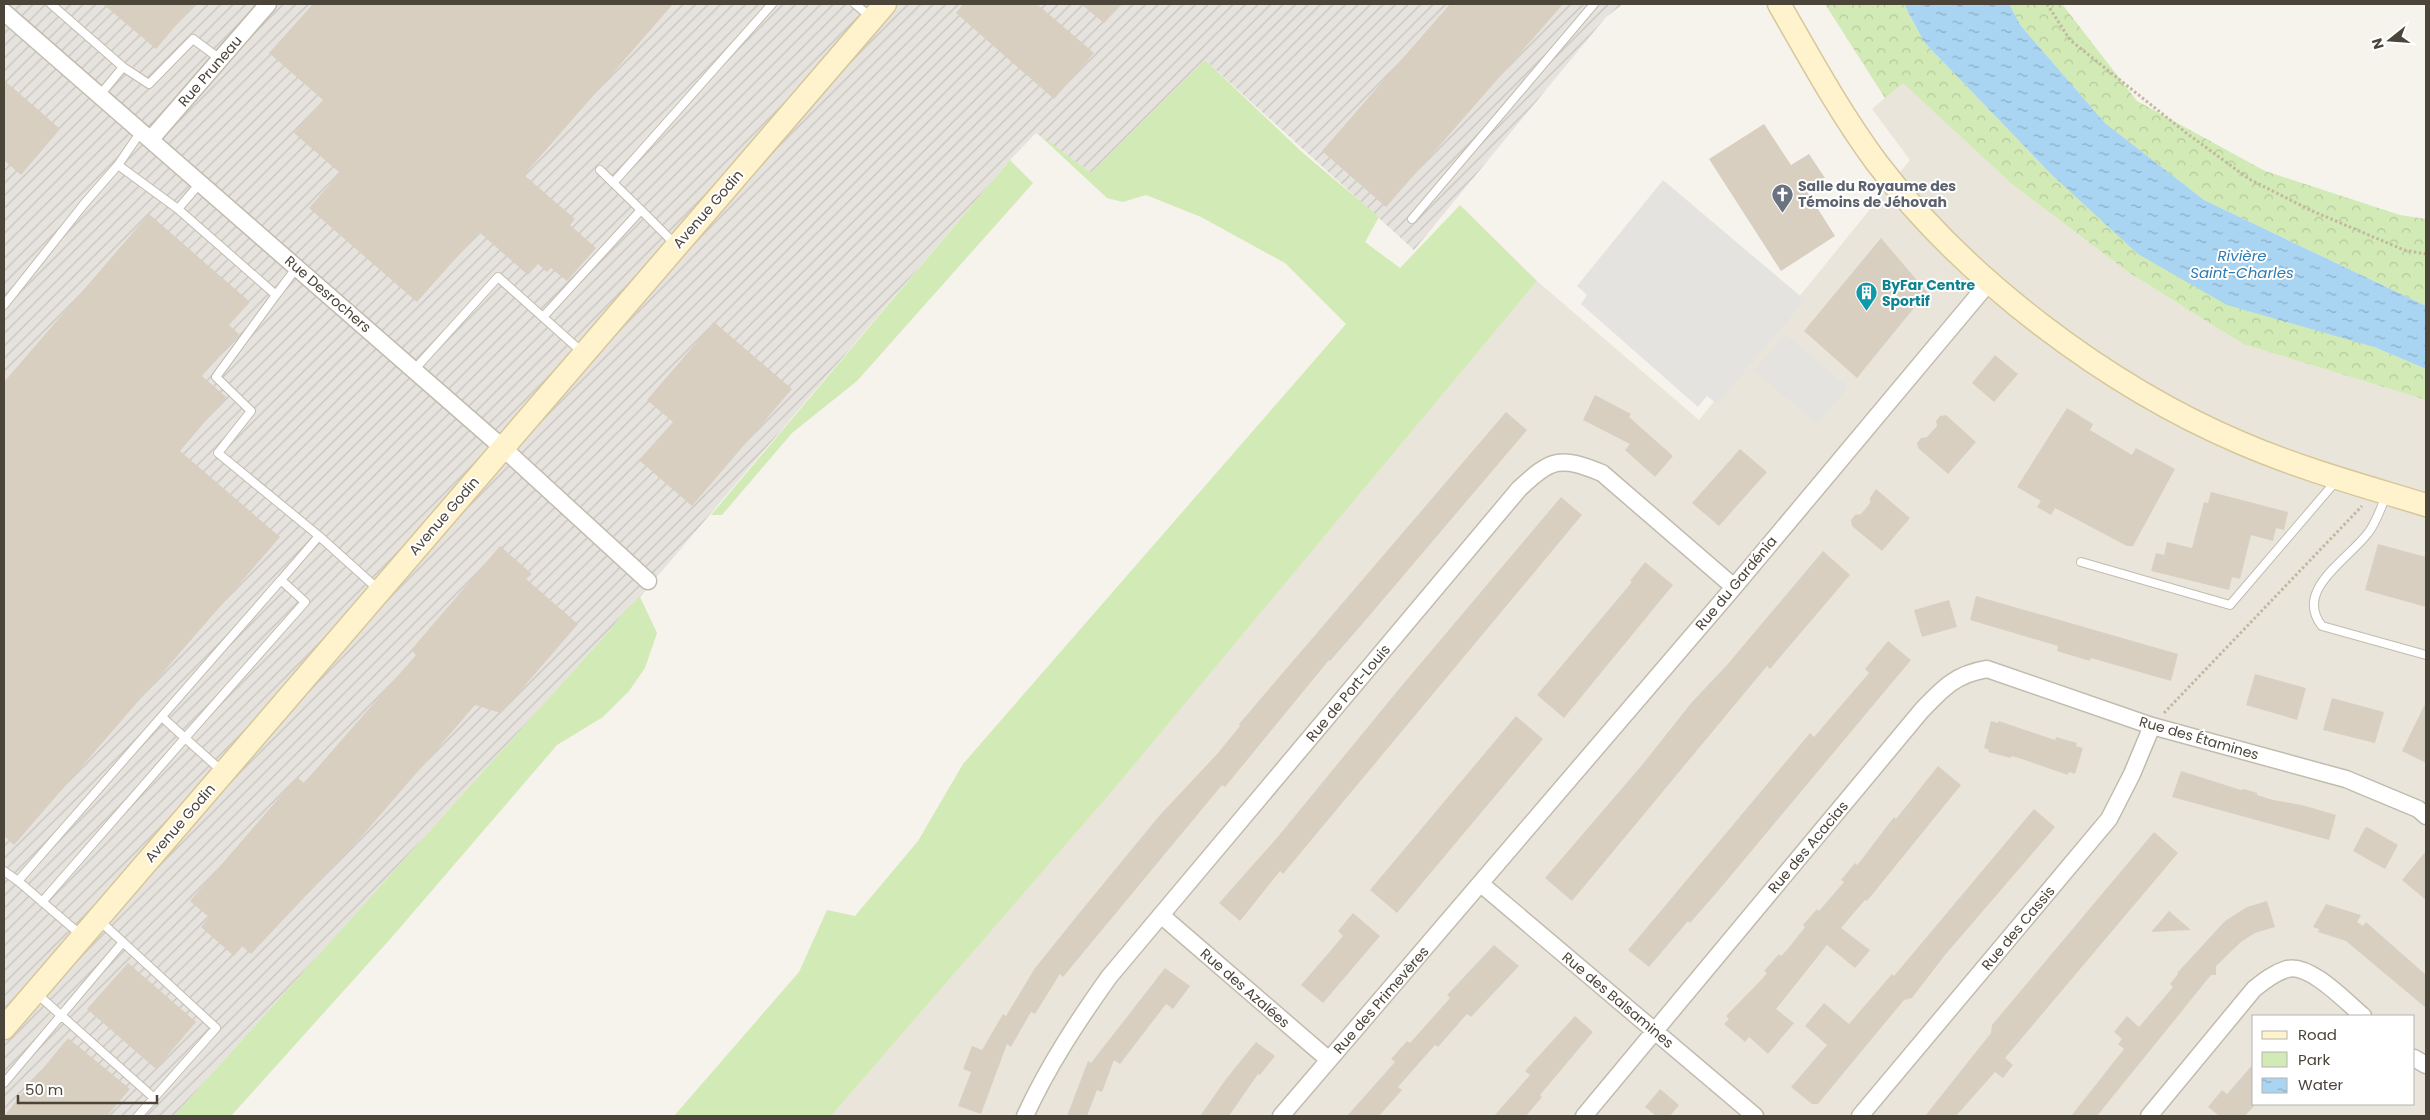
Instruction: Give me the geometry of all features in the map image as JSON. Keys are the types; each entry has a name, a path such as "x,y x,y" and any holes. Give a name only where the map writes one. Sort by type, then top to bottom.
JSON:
{"street":[{"name":"Rue Pruneau","path":"147,134 220,59 268,4"},
{"path":"1779,4 1842,113 1878,164 1921,214 1968,262 2068,344 2165,406 2241,443 2337,479 2426,505"},
{"name":"Avenue Godin","path":"4,1028 878,11"},
{"name":"Rue Desrochers","path":"4,12 147,134 503,448 648,581"},
{"name":"Rue du Gardénia","path":"1481,884 1990,281"},
{"name":"Rue de Port-Louis","path":"1024,1116 1040,1084 1075,1025 1109,977 1519,489 1537,472 1553,463 1575,462 1602,473 1734,586"},
{"name":"Rue des Étamines","path":"1968,672 1987,669 2152,726 2346,779 2418,809 2426,816"},
{"name":"Rue des Acacias","path":"1584,1116 1922,710 1946,684 1968,672"},
{"name":"Rue des Cassis","path":"1860,1116 2109,819 2132,774 2152,726"},
{"name":"Rue des Balsamines","path":"1481,884 1755,1116"},
{"name":"Rue des Primevères","path":"1281,1116 1481,884"},
{"name":"Rue des Azalées","path":"1162,916 1329,1060"},
{"path":"2149,1116 2254,989 2270,976 2288,968 2309,972 2362,1015"},
{"path":"2415,1059 2426,1065"}],"lane":[{"path":"51,4 123,67 149,84 193,39 220,59"},
{"path":"613,183 772,4"},
{"path":"855,4 878,11"},
{"path":"1412,218 1594,4"},
{"path":"100,94 123,67"},
{"path":"4,305 84,204 147,134"},
{"path":"118,165 178,209 276,295"},
{"path":"600,170 677,246"},
{"path":"178,209 201,182"},
{"path":"543,317 641,210"},
{"path":"297,267 216,377 250,411 218,453 319,536 380,590"},
{"path":"414,370 498,277 584,354"},
{"path":"2081,562 2230,605 2337,479"},
{"path":"2382,492 2369,532 2319,585 2313,599 2313,615 2322,626 2426,656"},
{"path":"18,881 319,536"},
{"path":"42,902 304,602 281,580"},
{"path":"162,717 223,772"},
{"path":"4,870 82,936"},
{"path":"97,919 216,1028 138,1116"},
{"path":"4,1084 123,942"},
{"path":"35,992 154,1098"}],"path":[{"path":"2047,4 2070,40 2186,132 2249,179 2310,210 2404,250 2426,254"},
{"path":"2152,726 2382,492"}],"shaded area":[{"path":"4,4 1623,4 1606,17 1414,250 1205,60 1091,173 1036,133 1010,160 640,597 626,609 610,630 174,1116 4,1116"},
{"path":"1903,82 2013,185 2128,272 2243,344 2426,400 2426,1116 831,1116 1114,789 1537,281 1699,420 1910,160 1872,109"},
{"path":"1663,180 1805,300 1717,404 1707,396 1698,407 1581,304 1587,295 1577,286"},
{"path":"1785,334 1848,387 1817,424 1754,371"}],"green space":[{"path":"1825,4 1904,4 1924,42 2051,174 2374,347 2426,369 2426,400 2243,344 2128,272 2013,185 1903,83 1885,98"},
{"path":"2009,4 2062,4 2137,101 2265,171 2400,215 2426,219 2426,306 2204,200 2105,123 2021,26"},
{"path":"1205,60 1303,153 1379,217 1365,242 1400,268 1460,205 1537,281 1114,789 831,1116 674,1116 799,972 827,910 855,916 918,841 963,764 1346,324 1285,263 1201,217 1146,195 1123,202 1107,198 1036,132 1091,173"},
{"path":"1010,160 1033,183 857,381 792,433 722,515 711,515"},
{"path":"640,597 657,633 645,668 629,691 603,717 557,745 392,937 231,1116 174,1116 610,630 626,609"}],"water":[{"name":"Rivière Saint-Charles","path":"1904,4 2009,4 2021,26 2105,123 2204,200 2426,306 2426,369 2374,347 2227,305 2138,254 2051,174 1924,42"}],"building":[{"path":"103,4 194,4 156,49"},
{"path":"313,4 673,4 524,175 575,219 570,225 596,248 567,281 551,268 547,272 538,264 528,275 479,232 417,302 309,208 340,173 294,133 323,100 269,53"},
{"path":"963,4 1037,4 1094,53 1054,99 956,13"},
{"path":"1081,4 1121,4 1104,23"},
{"path":"1450,4 1563,4 1386,207 1322,151"},
{"path":"4,80 60,129 21,175 4,160"},
{"name":"Salle du Royaume des Témoins de Jéhovah","path":"1764,124 1791,165 1809,154 1825,178 1806,190 1835,236 1781,271 1709,159"},
{"path":"149,214 250,302 229,325 239,334 202,376 226,397 180,451 280,537 14,845 4,836 4,382"},
{"name":"ByFar Centre Sportif","path":"1881,238 1927,292 1857,378 1804,331"},
{"path":"714,322 792,389 692,506 639,460 673,422 647,400"},
{"path":"1995,355 2018,374 1994,402 1972,383"},
{"path":"1595,395 1631,414 1629,417 1673,456 1655,477 1625,450 1630,444 1583,420"},
{"path":"2067,408 2093,424 2090,430 2132,455 2136,448 2175,469 2133,546 2127,546 2055,508 2051,515 2037,507 2041,501 2017,487"},
{"path":"1506,412 1527,430 1364,622 1329,660 1225,787 1222,785 1063,977 1060,974 1035,1014 1031,1012 1011,1047 1007,1044 981,1114 958,1106 971,1072 963,1069 972,1046 982,1050 1003,1014 1006,1016 1035,968 1159,816 1218,753 1240,726 1239,724"},
{"path":"1946,415 1976,442 1948,474 1918,448 1917,443 1921,438 1927,437 1937,426 1936,421 1940,416"},
{"path":"1740,449 1767,472 1719,526 1692,503"},
{"path":"1876,489 1910,518 1882,551 1852,526 1851,520 1855,515 1861,514 1870,503 1870,498"},
{"path":"2211,492 2288,512 2284,530 2276,528 2273,541 2251,535 2240,579 2232,577 2229,590 2151,571 2156,553 2164,555 2167,542 2192,548 2204,502 2208,503"},
{"path":"1561,497 1582,515 1283,874 1280,871 1240,921 1219,903 1276,839 1399,689"},
{"path":"2378,544 2426,557 2426,607 2365,590"},
{"path":"500,546 532,574 526,579 578,624 501,713 475,705 363,835 251,954 242,946 234,956 201,927 209,917 190,901 297,777 304,783 416,655 411,650"},
{"path":"1823,551 1850,575 1770,669 1767,666 1572,901 1545,878 1642,765 1692,702 1727,665"},
{"path":"1645,562 1673,585 1564,718 1537,695 1632,582 1630,581"},
{"path":"1976,596 2178,654 2171,681 2091,658 2090,661 2057,651 2058,646 1970,620"},
{"path":"1949,600 1957,627 1922,637 1914,610"},
{"path":"1888,641 1911,660 1718,891 1690,923 1688,921 1649,967 1628,950 1810,733 1814,737 1869,673 1865,669"},
{"path":"2255,674 2306,688 2297,720 2246,705"},
{"path":"2332,698 2384,712 2375,743 2323,730"},
{"path":"2426,702 2426,763 2402,751"},
{"path":"1516,716 1543,739 1397,913 1370,890"},
{"path":"1991,721 1998,723 1999,721 2055,740 2056,737 2077,743 2076,746 2083,748 2075,774 2069,772 2068,775 2019,758 2011,756 2011,758 1988,752 1989,750 1984,748"},
{"path":"1938,766 1961,785 1867,901 1865,900 1841,928 1870,950 1855,968 1827,945 1776,1009 1794,1023 1768,1054 1749,1037 1745,1042 1724,1024 1729,1019 1726,1016 1763,978 1767,973 1764,971 1779,954 1781,956 1786,951 1805,927 1803,925 1817,909 1819,911 1844,882 1841,880 1855,863 1857,865 1894,817 1896,819"},
{"path":"2181,771 2241,790 2244,789 2257,793 2257,795 2273,800 2302,805 2336,815 2329,840 2172,797"},
{"path":"2034,809 2055,827 1945,955 1912,998 1904,1000 1818,1104 1812,1104 1791,1087 1827,1045 1805,1026 1824,1003 1849,1024 1892,974 1894,976"},
{"path":"2367,827 2398,845 2385,869 2353,851"},
{"path":"2154,832 2178,853 2005,1058 2013,1065 2003,1078 1995,1072 1956,1116 1925,1116 1991,1033 1992,1025"},
{"path":"2426,851 2426,900 2402,880"},
{"path":"2267,901 2275,927 2255,933 2241,942 2216,966 2216,975 2211,975 2097,1116 2071,1116 2124,1049 2118,1044 2122,1039 2114,1032 2127,1016 2139,1027 2173,987 2170,984 2177,973 2225,921 2247,907"},
{"path":"2326,904 2361,915 2357,922 2363,926 2366,922 2426,975 2426,1008 2346,941 2318,932 2319,929 2313,927"},
{"path":"2169,911 2191,930 2151,932"},
{"path":"1353,913 1380,936 1323,1003 1301,985 1343,936 1338,931"},
{"path":"1494,945 1519,966 1471,1017 1467,1014 1438,1047 1435,1045 1398,1087 1402,1090 1379,1116 1347,1116 1395,1062 1391,1059 1407,1041 1410,1043 1450,998 1447,995"},
{"path":"128,963 196,1022 156,1069 87,1009"},
{"path":"1165,968 1190,986 1173,1009 1166,1004 1120,1064 1114,1060 1102,1092 1097,1090 1087,1116 1067,1116 1088,1061 1091,1063"},
{"path":"1575,1016 1593,1032 1540,1095 1542,1097 1526,1116 1494,1116 1530,1075 1525,1071"},
{"path":"68,1038 130,1089 107,1116 4,1116"},
{"path":"1256,1042 1275,1056 1260,1075 1258,1074 1229,1116 1200,1116 1226,1079"},
{"path":"2252,1065 2252,1105 2254,1106 2245,1116 2219,1116 2208,1107 2222,1090 2227,1094"},
{"path":"1660,1089 1679,1105 1670,1116 1656,1116 1645,1107"}],"place":[{"name":"Salle du Royaume des Témoins de Jéhovah","path":"1782,213"},
{"name":"ByFar Centre Sportif","path":"1866,312"}]}
